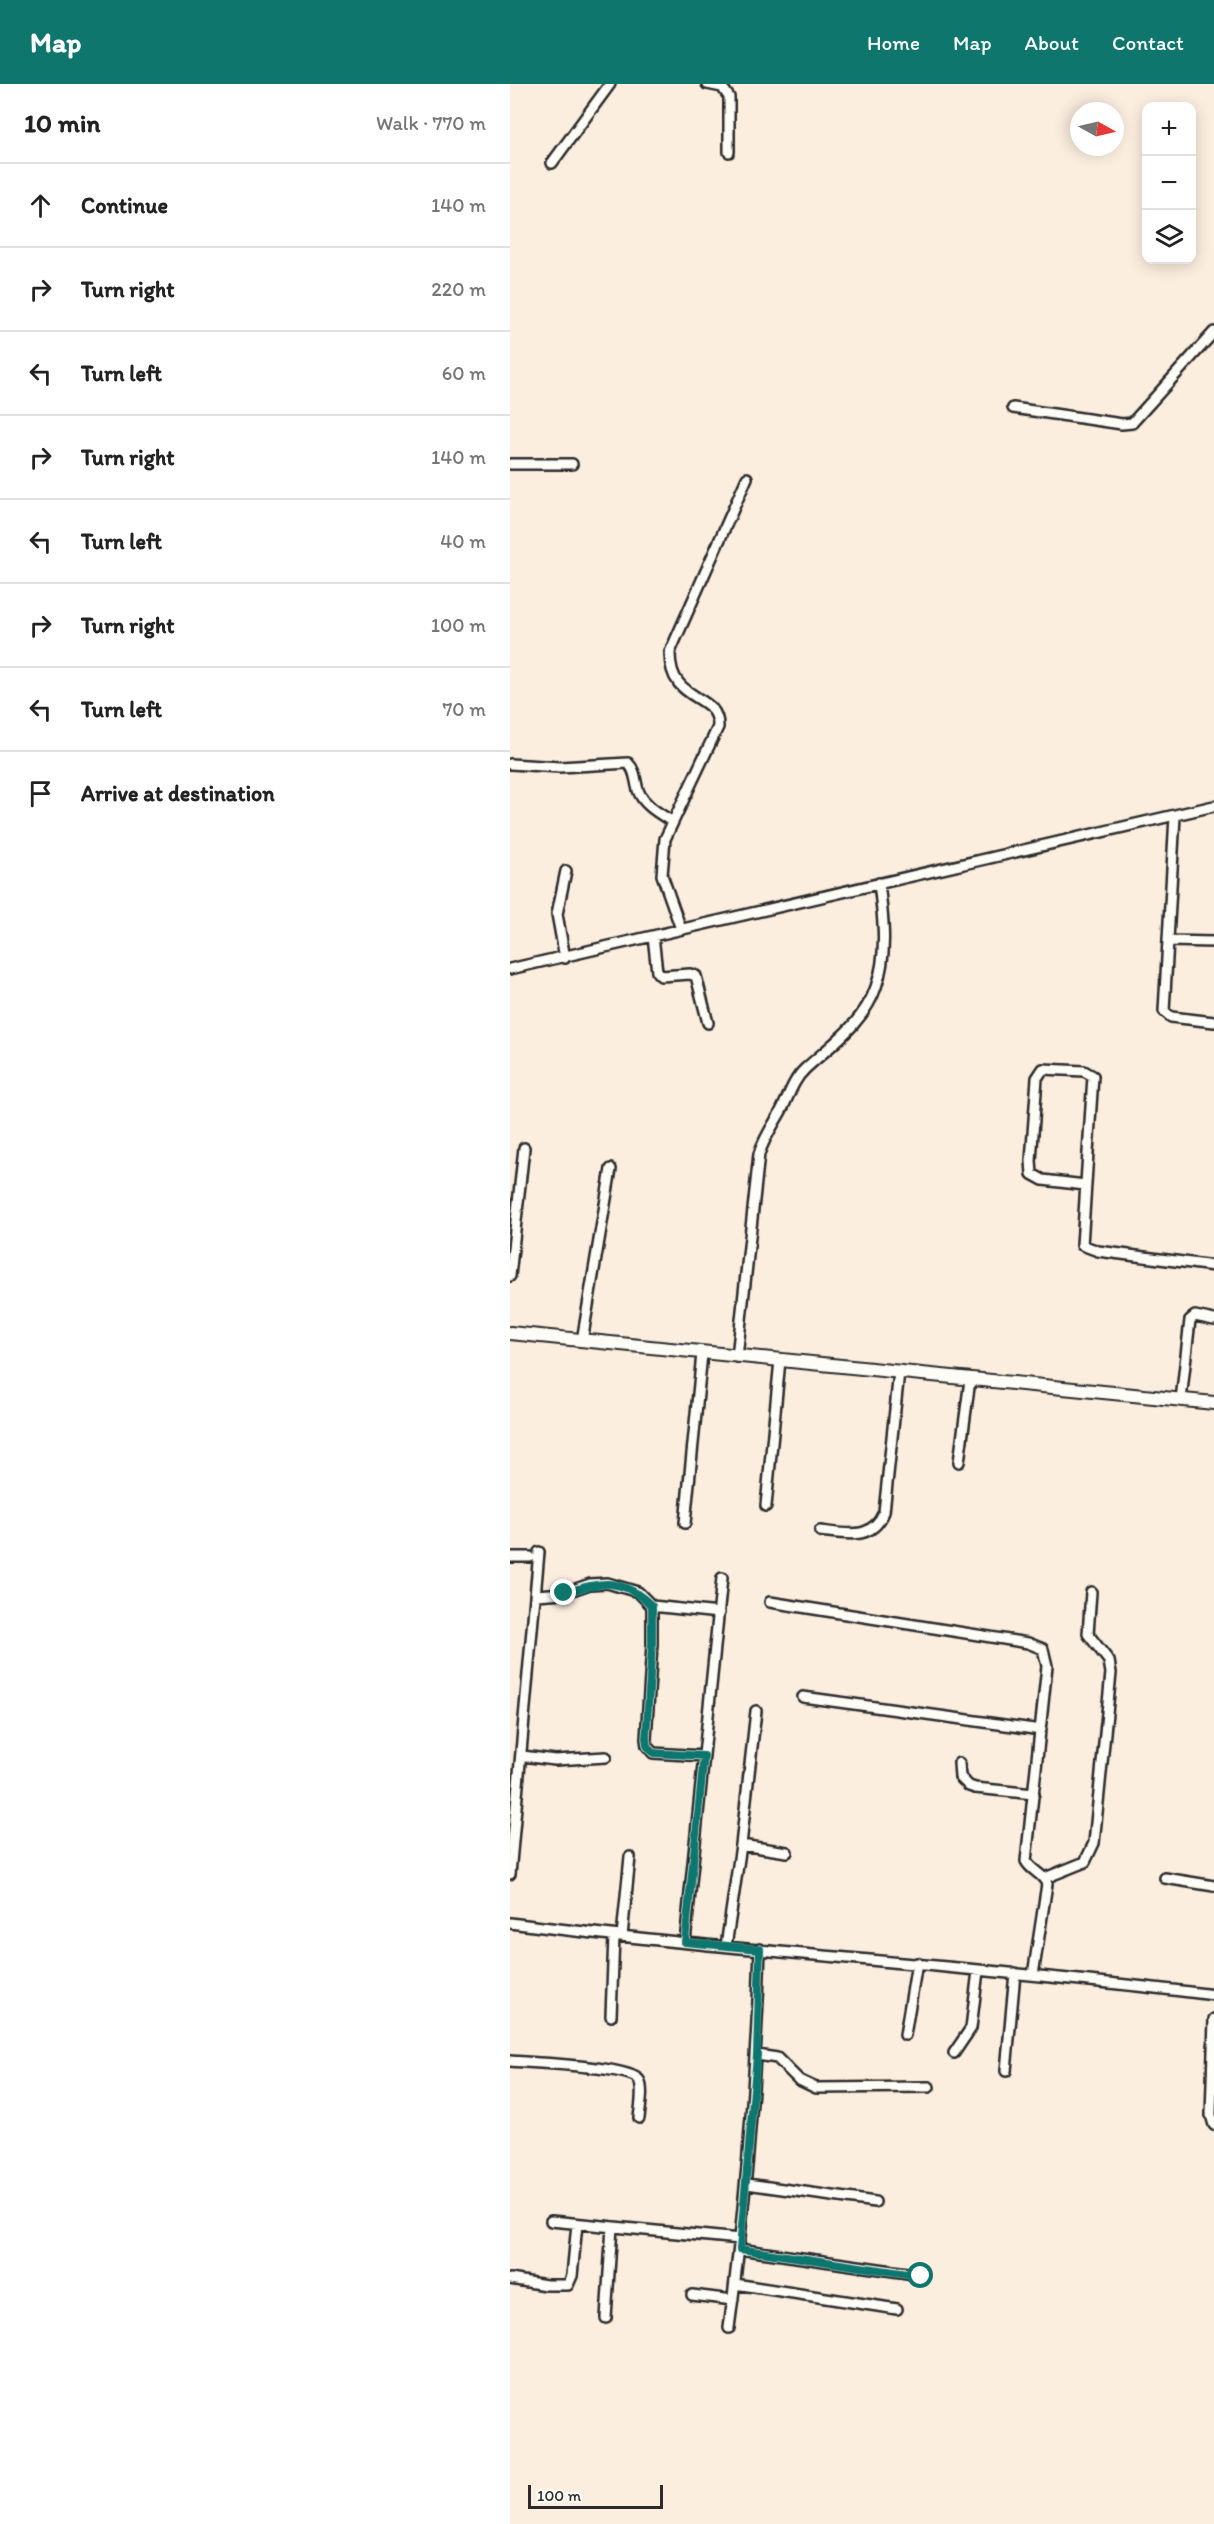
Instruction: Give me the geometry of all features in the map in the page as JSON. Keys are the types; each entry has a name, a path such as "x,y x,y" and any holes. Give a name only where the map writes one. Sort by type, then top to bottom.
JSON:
{"street":[{"path":"552,163 610,84"},
{"path":"707,84 722,87 729,97 729,152"},
{"path":"1013,408 1122,424 1132,423 1214,332"},
{"path":"510,464 572,464"},
{"path":"681,929 662,875 665,838 718,727 718,719 715,710 686,692 675,681 670,664 670,652 747,478"},
{"path":"510,764 560,767 628,763 633,769 640,795 651,807 672,822"},
{"path":"510,969 565,958 730,916 866,888 879,883 1214,806"},
{"path":"1174,816 1164,1011 1171,1017 1214,1022"},
{"path":"565,958 557,914 566,871"},
{"path":"737,1357 759,1154 796,1080 846,1033 868,1005 876,988 883,947 883,918 879,883"},
{"path":"653,936 657,972 661,976 690,974 696,976 708,1023"},
{"path":"1168,941 1214,942"},
{"path":"1085,1185 1043,1180 1032,1174 1030,1161 1037,1078 1043,1070 1060,1068 1084,1071 1093,1076 1082,1245 1098,1251 1214,1266"},
{"path":"510,1276 524,1148"},
{"path":"582,1341 611,1169"},
{"path":"1181,1400 1190,1320 1195,1316 1214,1320"},
{"path":"510,1333 702,1354 1214,1403"},
{"path":"684,1523 702,1354"},
{"path":"766,1506 780,1360"},
{"path":"820,1531 858,1533 871,1530 879,1523 884,1512 899,1372"},
{"path":"959,1462 970,1380"},
{"path":"510,1874 539,1552"},
{"path":"510,1557 530,1557"},
{"path":"685,1942 723,1578"},
{"path":"536,1595 564,1593 590,1584 607,1583 638,1592 652,1606 719,1613"},
{"path":"1045,1878 1085,1862 1094,1843 1111,1673 1109,1661 1088,1634 1090,1592"},
{"path":"770,1602 1036,1645 1043,1649 1047,1656 1026,1861 1045,1878 1046,1892 1033,1975"},
{"path":"652,1606 647,1746 653,1753 704,1756"},
{"path":"803,1697 1041,1730"},
{"path":"726,1946 741,1845 756,1711"},
{"path":"522,1756 555,1760 606,1757"},
{"path":"959,1763 960,1777 969,1786 1034,1794"},
{"path":"741,1845 787,1852"},
{"path":"611,2016 618,1936 630,1857"},
{"path":"1165,1878 1214,1886"},
{"path":"510,1923 618,1936 1015,1973 1214,1995"},
{"path":"729,2328 747,2184 757,2055 760,1949"},
{"path":"905,2035 917,1964"},
{"path":"954,2053 970,2028 978,1971"},
{"path":"1006,2071 1015,1973"},
{"path":"1214,2019 1211,2115 1214,2125"},
{"path":"757,2055 777,2058 799,2080 816,2088 895,2086 929,2088"},
{"path":"510,2061 610,2069 630,2074 638,2079 641,2089 639,2118"},
{"path":"747,2184 874,2202"},
{"path":"552,2221 740,2244 921,2276"},
{"path":"510,2279 546,2285 568,2285 572,2276 577,2224"},
{"path":"606,2318 612,2227"},
{"path":"735,2284 897,2308"},
{"path":"692,2295 733,2300"}],"route":[{"path":"564,1593 590,1584 607,1583 638,1592 652,1606 647,1746 653,1753 704,1756 685,1942 760,1949 757,2055 740,2249 921,2276"}]}
